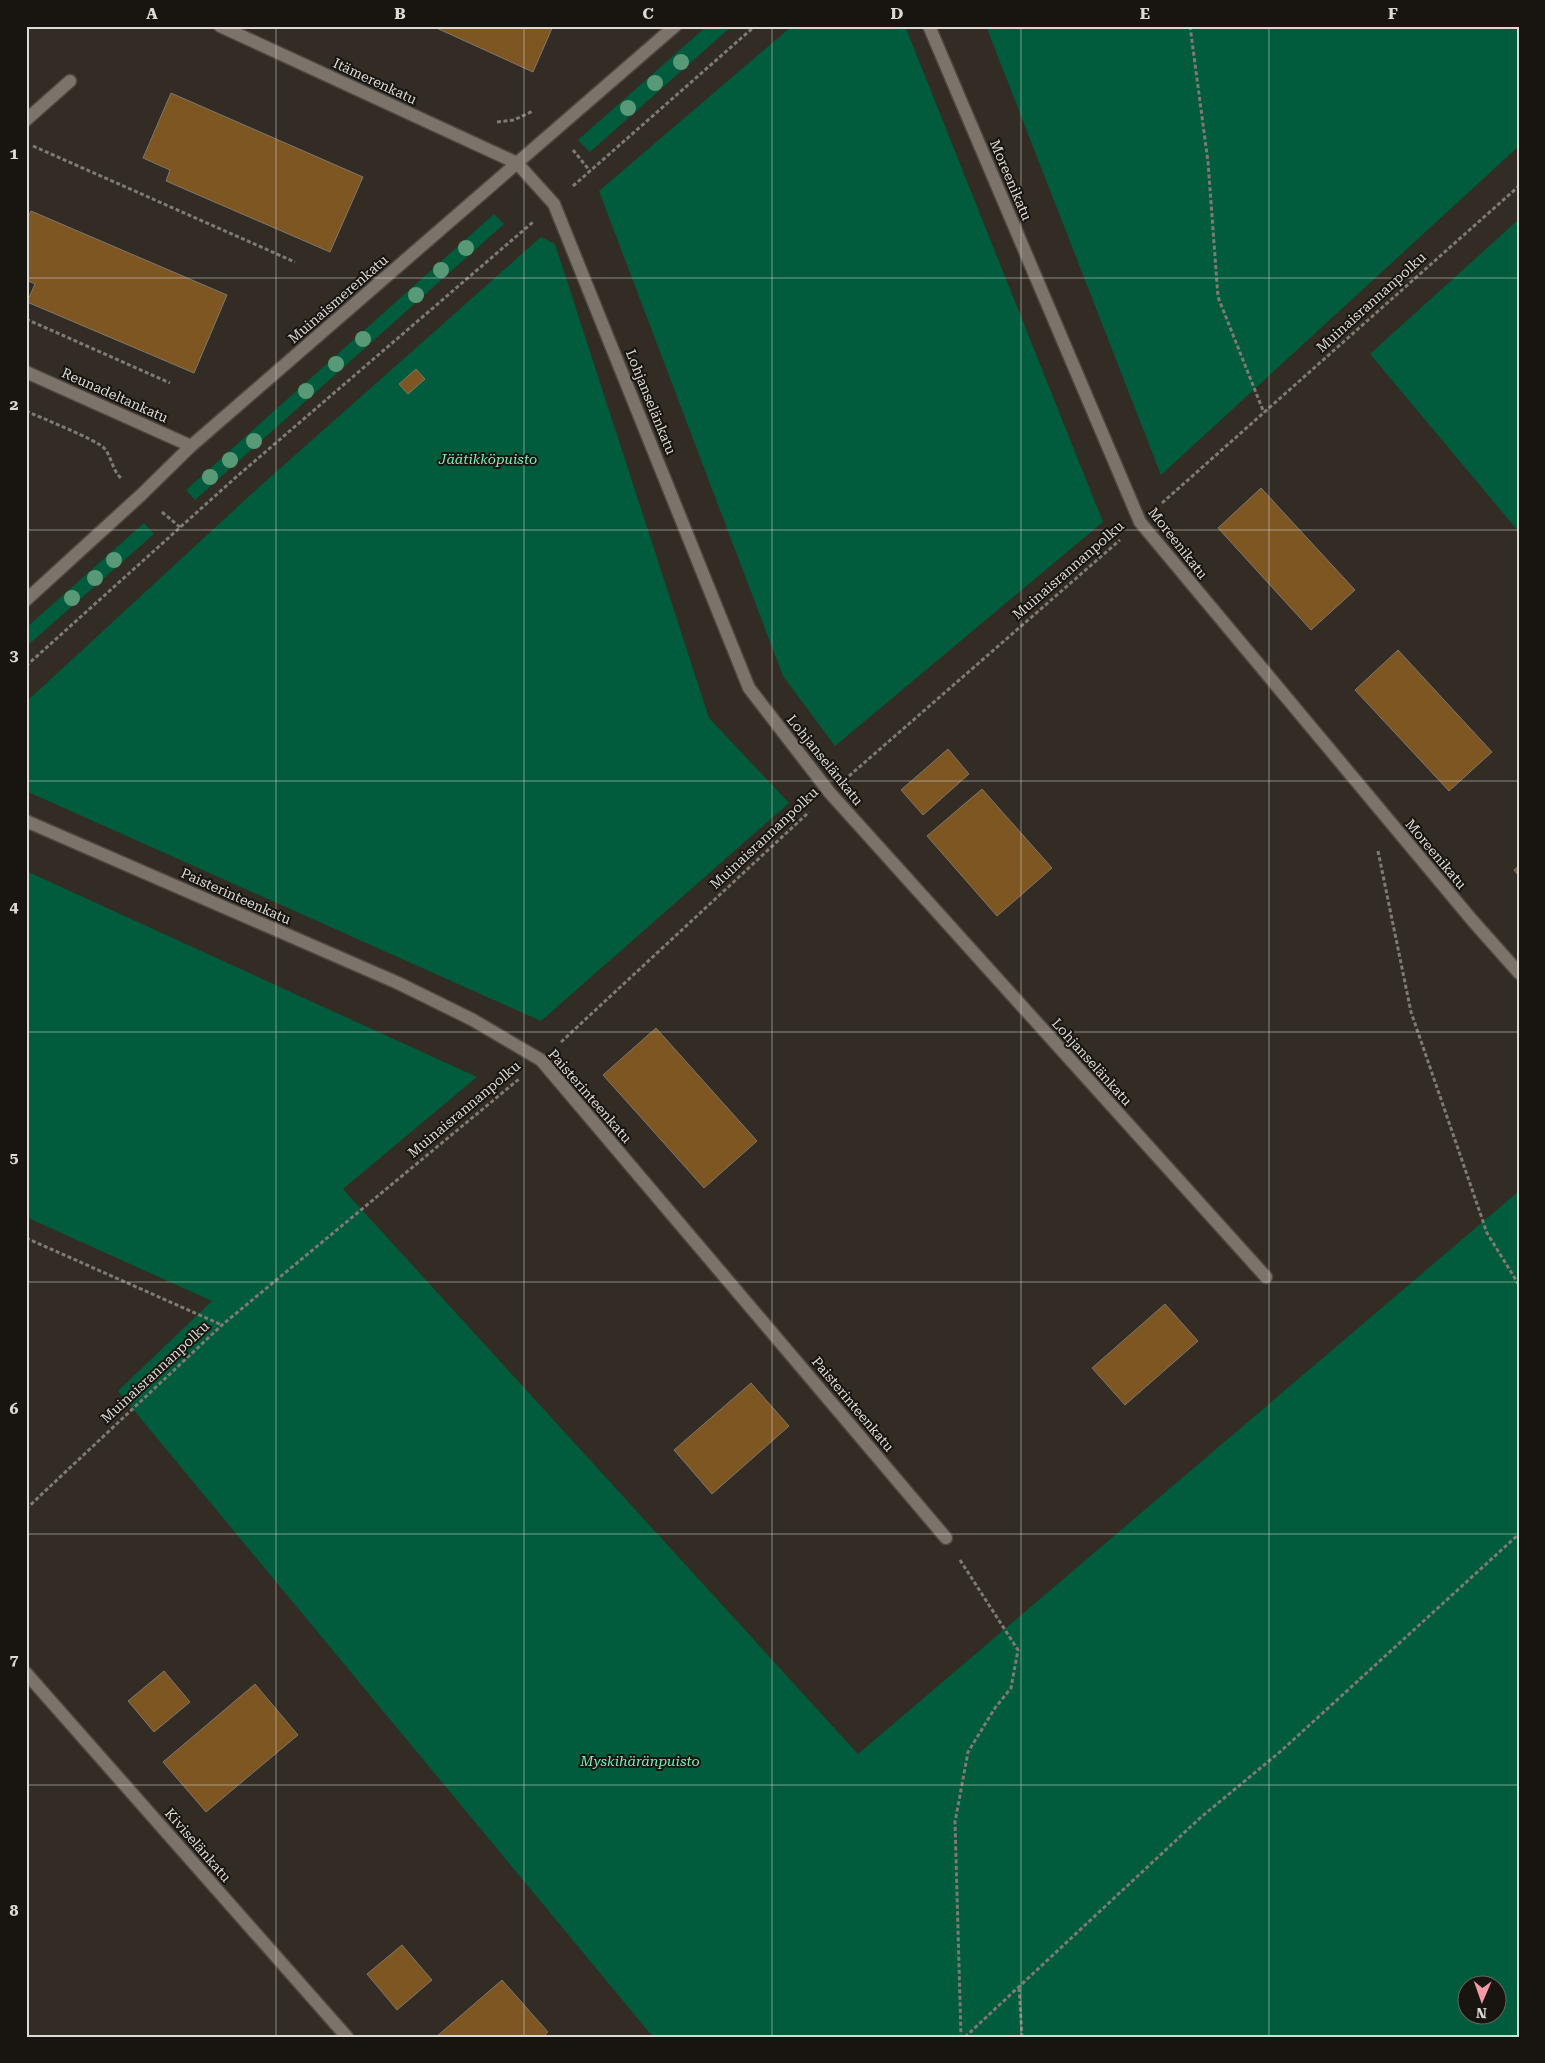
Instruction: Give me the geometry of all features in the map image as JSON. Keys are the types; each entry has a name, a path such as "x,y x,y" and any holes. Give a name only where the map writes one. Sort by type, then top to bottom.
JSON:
{"street":[{"name":"Itämerenkatu","path":"220,26 517,163"},
{"name":"Muinaismerenkatu","path":"26,600 141,495 191,446 675,26"},
{"name":"Moreenikatu","path":"929,26 1140,522 1472,920 1519,973"},
{"path":"26,120 70,81"},
{"name":"Lohjanselänkatu","path":"517,163 554,204 749,688 830,793 1266,1277"},
{"name":"Reunadeltankatu","path":"26,372 191,446"},
{"name":"Paisterinteenkatu","path":"26,820 398,983 474,1020 541,1060 946,1538"},
{"name":"Kiviselänkatu","path":"26,1673 347,2037"}],"path":[{"path":"26,666 242,472 554,204 756,26"},
{"path":"1190,26 1208,162 1218,297 1264,412"},
{"path":"490,120 502,123 514,120 533,111 555,130 590,171"},
{"path":"26,142 295,262"},
{"name":"Muinaisrannanpolku","path":"26,1509 222,1325 541,1060 830,793 1140,522 1519,186"},
{"path":"26,319 170,384"},
{"path":"26,411 103,447 112,460 116,474 181,528"},
{"path":"1376,842 1411,1012 1487,1232 1519,1285"},
{"path":"26,1238 222,1325"},
{"path":"965,2037 1200,1818 1281,1751 1519,1534"},
{"path":"946,1538 1018,1650 1011,1688 995,1708 968,1752 955,1822 961,2037"},
{"path":"1019,1987 1022,2037"}],"green space":[{"path":"707,26 732,26 590,152 578,140"},
{"path":"792,26 905,26 1103,522 835,746 783,676 599,191"},
{"path":"986,26 1519,26 1519,146 1161,475"},
{"path":"494,214 504,224 195,500 186,490"},
{"path":"1519,219 1519,532 1370,354"},
{"name":"Jäätikköpuisto","path":"541,237 555,244 709,718 789,803 541,1021 26,791 26,702 258,488"},
{"path":"144,523 154,534 26,647 26,628"},
{"name":"Myskihäränpuisto","path":"26,871 477,1077 343,1189 858,1754 1519,1191 1519,2037 653,2037 118,1391 212,1301 26,1217"}],"building":[{"path":"432,26 553,26 533,72"},
{"path":"171,93 363,177 330,252 166,181 170,170 143,158"},
{"path":"31,211 227,295 194,373 27,302 35,284 26,280 26,221"},
{"path":"416,369 425,379 408,394 399,384"},
{"path":"1261,488 1355,590 1311,630 1218,528"},
{"path":"1398,650 1492,752 1449,791 1355,690"},
{"path":"948,749 969,774 923,815 901,790"},
{"path":"982,789 1052,868 997,916 927,836"},
{"path":"1519,866 1519,876 1514,870"},
{"path":"656,1028 757,1141 704,1188 603,1075"},
{"path":"1165,1304 1198,1341 1125,1405 1092,1368"},
{"path":"751,1383 789,1426 712,1494 674,1450"},
{"path":"164,1671 190,1702 154,1732 128,1701"},
{"path":"255,1684 298,1735 206,1812 163,1762"},
{"path":"402,1945 432,1980 397,2010 367,1974"},
{"path":"502,1980 548,2032 543,2037 436,2037"}]}
